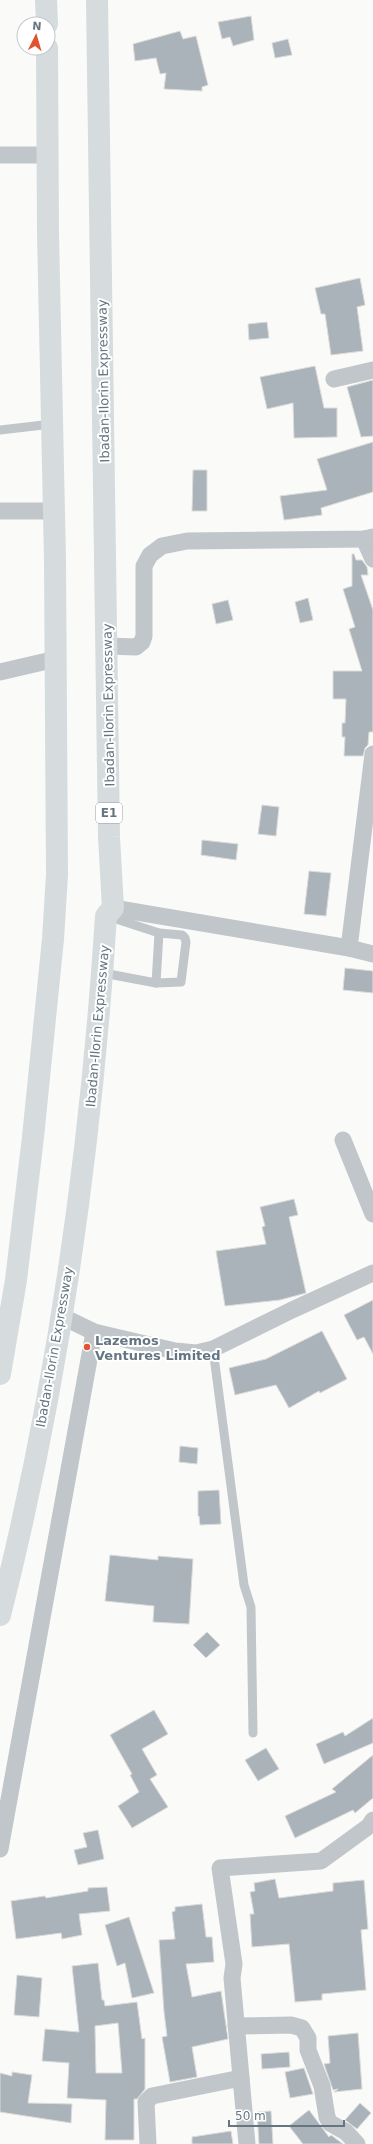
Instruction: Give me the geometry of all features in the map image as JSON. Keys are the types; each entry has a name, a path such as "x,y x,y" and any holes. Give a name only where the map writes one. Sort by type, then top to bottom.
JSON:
{"highway":[{"path":"46,0 47,16"},
{"name":"Ibadan-Ilorin Expressway","path":"0,1615 16,1551 61,1316 89,1118 102,972 110,912 108,646 97,0"},
{"path":"0,1374 16,1280 32,1152 53,939 57,875 56,659 47,56"}],"street":[{"path":"0,155 48,154"},
{"path":"334,379 373,370"},
{"path":"0,511 54,511"},
{"path":"108,646 136,647 142,642 144,636 144,566 150,555 162,546 187,541 369,538 373,559"},
{"path":"0,672 56,659"},
{"path":"349,948 373,754"},
{"path":"110,912 349,948 373,954"},
{"path":"342,1140 373,1214"},
{"path":"61,1316 94,1332 175,1351 196,1353 213,1349 292,1310 373,1273"},
{"path":"0,1849 94,1332"},
{"path":"247,2144 232,1978 234,1964 220,1868 321,1860 369,1826 373,1820"},
{"path":"236,2026 291,2025 302,2028 308,2038 308,2050 322,2086 326,2117 330,2123 346,2132 357,2144"},
{"path":"148,2144 146,2102 152,2096 241,2078"}],"lane":[{"path":"0,430 52,424"},
{"path":"102,972 156,983 181,982 186,942 182,935 158,933 110,912"},
{"path":"156,983 158,933"},
{"path":"213,1349 244,1585 251,1607 253,1734"}],"building":[{"path":"251,16 254,40 233,46 230,37 222,39 218,22"},
{"path":"180,31 183,39 196,36 208,85 202,87 202,91 164,89 166,73 160,74 156,58 135,61 133,44"},
{"path":"288,39 292,55 275,58 272,43"},
{"path":"360,278 365,305 357,307 363,351 331,355 325,314 321,314 315,288"},
{"path":"267,322 269,338 249,340 248,324"},
{"path":"315,366 324,408 337,408 337,437 294,438 293,403 267,409 260,377"},
{"path":"373,380 373,436 361,437 347,387"},
{"path":"373,442 373,492 321,508 322,515 284,520 280,496 327,490 317,459"},
{"path":"193,470 207,470 207,511 192,511"},
{"path":"352,554 354,554 356,560 362,560 367,567 368,575 361,575 373,610 373,732 369,732 368,745 365,748 363,756 344,756 345,737 342,737 342,723 345,723 346,699 333,699 333,671 362,671 349,629 355,627 343,589 352,586"},
{"path":"308,598 313,620 300,623 295,602"},
{"path":"228,600 233,620 216,624 212,604"},
{"path":"262,805 279,807 276,836 258,834"},
{"path":"202,840 238,844 236,860 201,855"},
{"path":"309,871 331,873 326,916 304,914"},
{"path":"345,968 373,971 373,993 343,990"},
{"path":"294,1199 298,1215 289,1217 306,1293 280,1300 225,1306 216,1251 266,1244 262,1227 265,1226 260,1207"},
{"path":"373,1300 373,1354 364,1337 357,1340 344,1315"},
{"path":"322,1331 347,1379 320,1393 319,1391 289,1408 276,1385 235,1395 229,1368 266,1359"},
{"path":"180,1446 198,1448 197,1464 179,1462"},
{"path":"219,1490 221,1524 200,1525 198,1516 198,1491"},
{"path":"110,1555 158,1560 158,1556 193,1559 189,1624 153,1622 154,1606 105,1601"},
{"path":"207,1632 220,1645 206,1658 193,1645"},
{"path":"154,1710 168,1734 142,1749 157,1775 150,1779 168,1807 132,1828 118,1806 139,1792 130,1775 132,1774 110,1735"},
{"path":"373,1718 373,1743 324,1764 316,1744 343,1732 345,1736"},
{"path":"266,1748 279,1769 258,1781 245,1760"},
{"path":"373,1755 373,1798 355,1813 353,1810 295,1838 285,1816 336,1792 332,1789"},
{"path":"98,1830 104,1859 78,1865 74,1850 87,1847 83,1833"},
{"path":"275,1879 279,1898 333,1891 333,1883 364,1880 368,1929 361,1930 366,1990 322,1994 322,2000 295,2002 289,1944 252,1947 250,1914 254,1914 250,1892 255,1891 254,1883"},
{"path":"107,1887 110,1911 79,1914 82,1935 62,1939 61,1933 16,1939 11,1901 45,1896 46,1898 88,1891 88,1888"},
{"path":"202,1904 206,1937 212,1937 214,1962 186,1964 192,1997 221,1991 228,2039 192,2047 197,2077 170,2082 162,2037 167,2036 159,1940 175,1939 172,1912 175,1911 175,1907"},
{"path":"129,1917 154,1993 132,1998 125,1963 117,1966 105,1925"},
{"path":"98,1963 102,2000 104,2000 105,2006 137,2002 142,2039 145,2038 145,2089 137,2099 134,2099 134,2140 105,2140 106,2100 67,2098 69,2063 42,2061 45,2029 79,2032 72,1966","holes":["118,2023 122,2073 96,2073 95,2026"]},
{"path":"17,1975 42,1978 39,2017 14,2015"},
{"path":"358,2033 362,2089 334,2092 338,2089 333,2090 324,2064 330,2063 328,2036"},
{"path":"289,2052 290,2067 262,2069 261,2054"},
{"path":"304,2068 313,2094 290,2098 285,2072"},
{"path":"12,2072 32,2075 28,2103 72,2104 71,2123 0,2112 0,2073 12,2076"},
{"path":"360,2103 371,2113 357,2129 345,2120"},
{"path":"309,2110 329,2137 331,2135 343,2144 303,2144 289,2126"},
{"path":"271,2111 273,2144 259,2144 257,2112"},
{"path":"231,2131 233,2144 192,2144 192,2137"}],"place":[{"name":"Lazemos Ventures Limited","path":"87,1347"}]}
